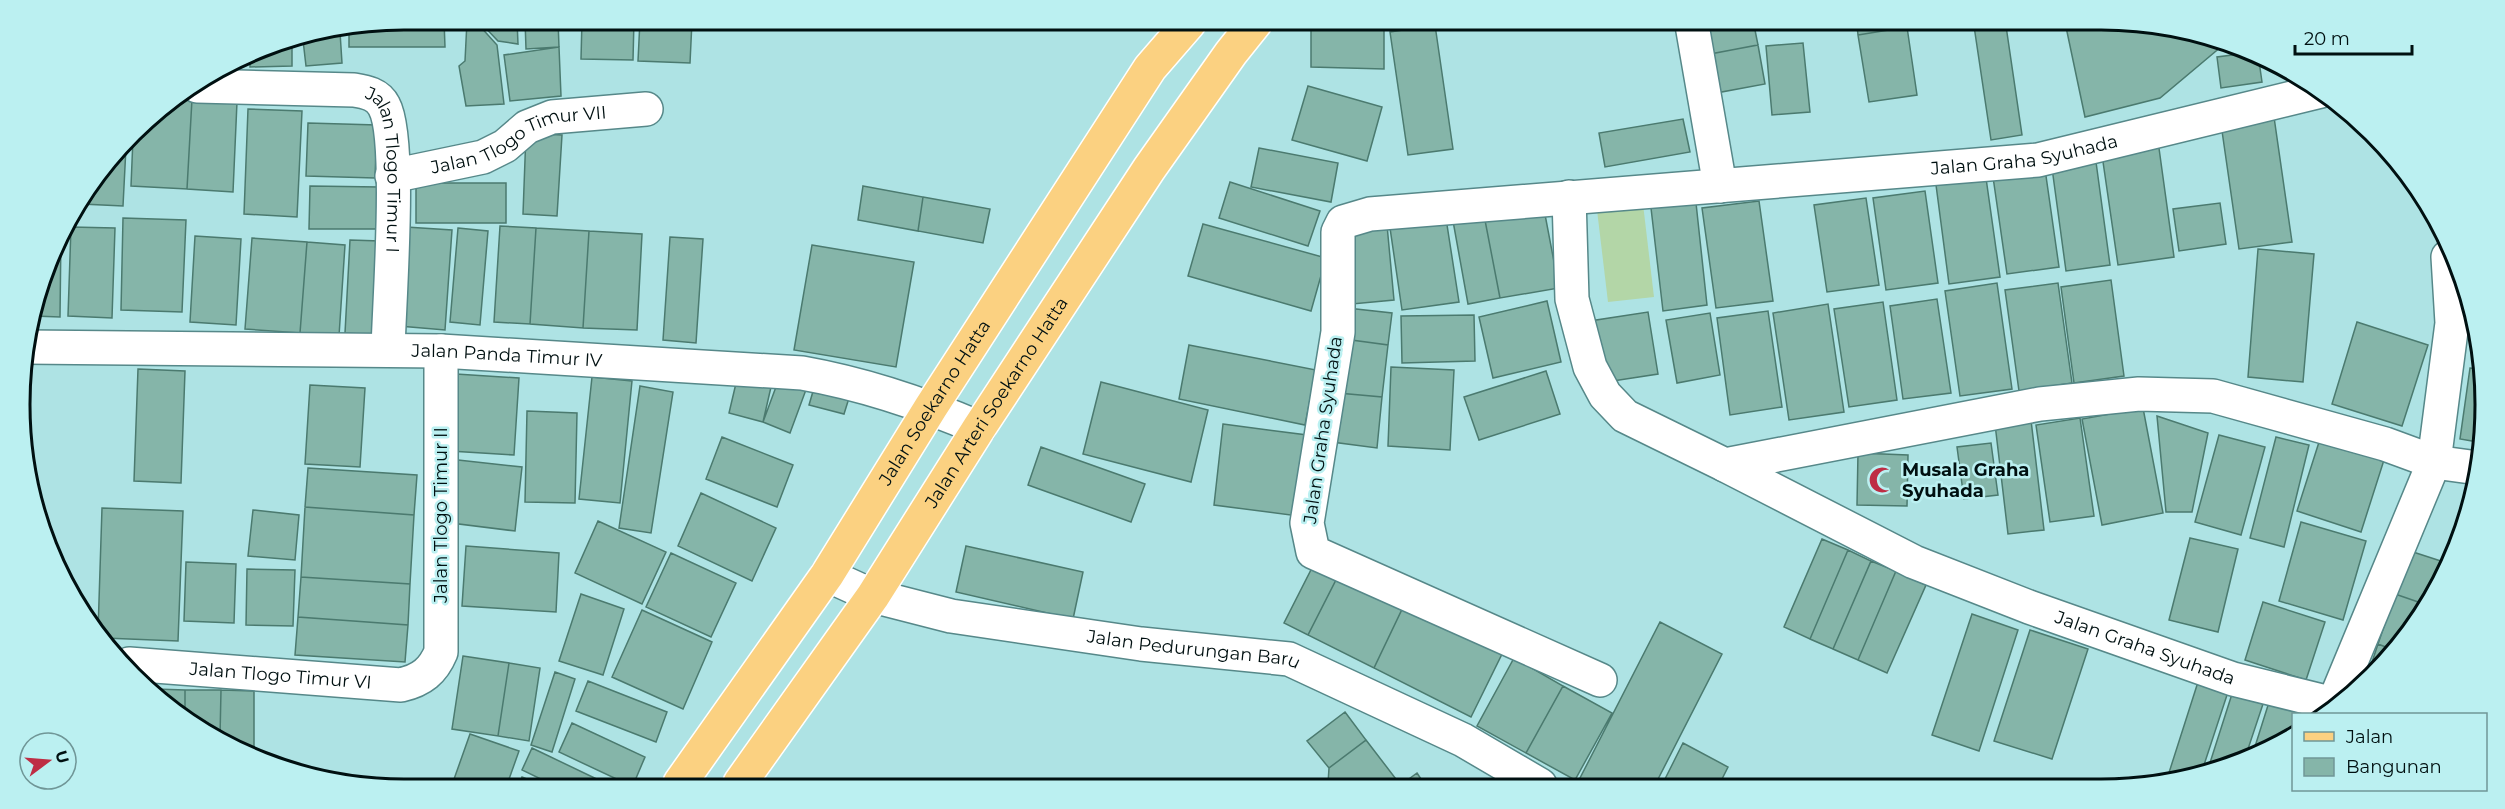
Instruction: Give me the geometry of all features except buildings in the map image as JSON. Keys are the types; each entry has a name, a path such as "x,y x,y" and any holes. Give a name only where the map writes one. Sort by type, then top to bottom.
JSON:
{"main road":[{"name":"Jalan Soekarno Hatta","path":"683,779 827,575 931,407 1150,68 1183,30"},
{"name":"Jalan Arteri Soekarno Hatta","path":"743,779 873,596 979,428 1149,169 1249,30"}],"street":[{"path":"1693,30 1720,186"},
{"name":"Jalan Tlogo Timur I","path":"207,86 354,90 371,93 384,105 390,123 392,176 388,350"},
{"name":"Jalan Graha Syuhada","path":"1600,680 1313,552 1307,523 1338,332 1338,232 1343,222 1370,214 2038,160 2310,94"},
{"name":"Jalan Tlogo Timur VII","path":"392,176 483,158 505,146 526,128 552,117 646,109"},
{"name":"Jalan Graha Syuhada","path":"1569,197 1572,299 1590,367 1605,395 1625,416 1914,562 2029,607 2233,679 2326,704"},
{"name":"Jalan Graha Syuhada","path":"2340,692 2434,462 2452,323 2449,268"},
{"name":"Jalan Panda Timur IV","path":"34,347 441,351 802,373 849,381 931,407 979,428"},
{"name":"Jalan Tlogo Timur II","path":"427,675 436,665 441,652 441,351"},
{"path":"1725,465 2040,404 2139,394 2213,396 2385,444 2434,462 2470,467"},
{"name":"Jalan Pedurungan Baru","path":"827,575 873,596 962,617 1141,644 1289,658 1463,740 1510,775"},
{"name":"Jalan Tlogo Timur VI","path":"136,665 402,685 417,681 427,675"}],"green space":[{"path":"1643,204 1654,297 1608,302 1597,210"}],"place":[{"name":"Musala Graha Syuhada","path":"1882,480"}]}
